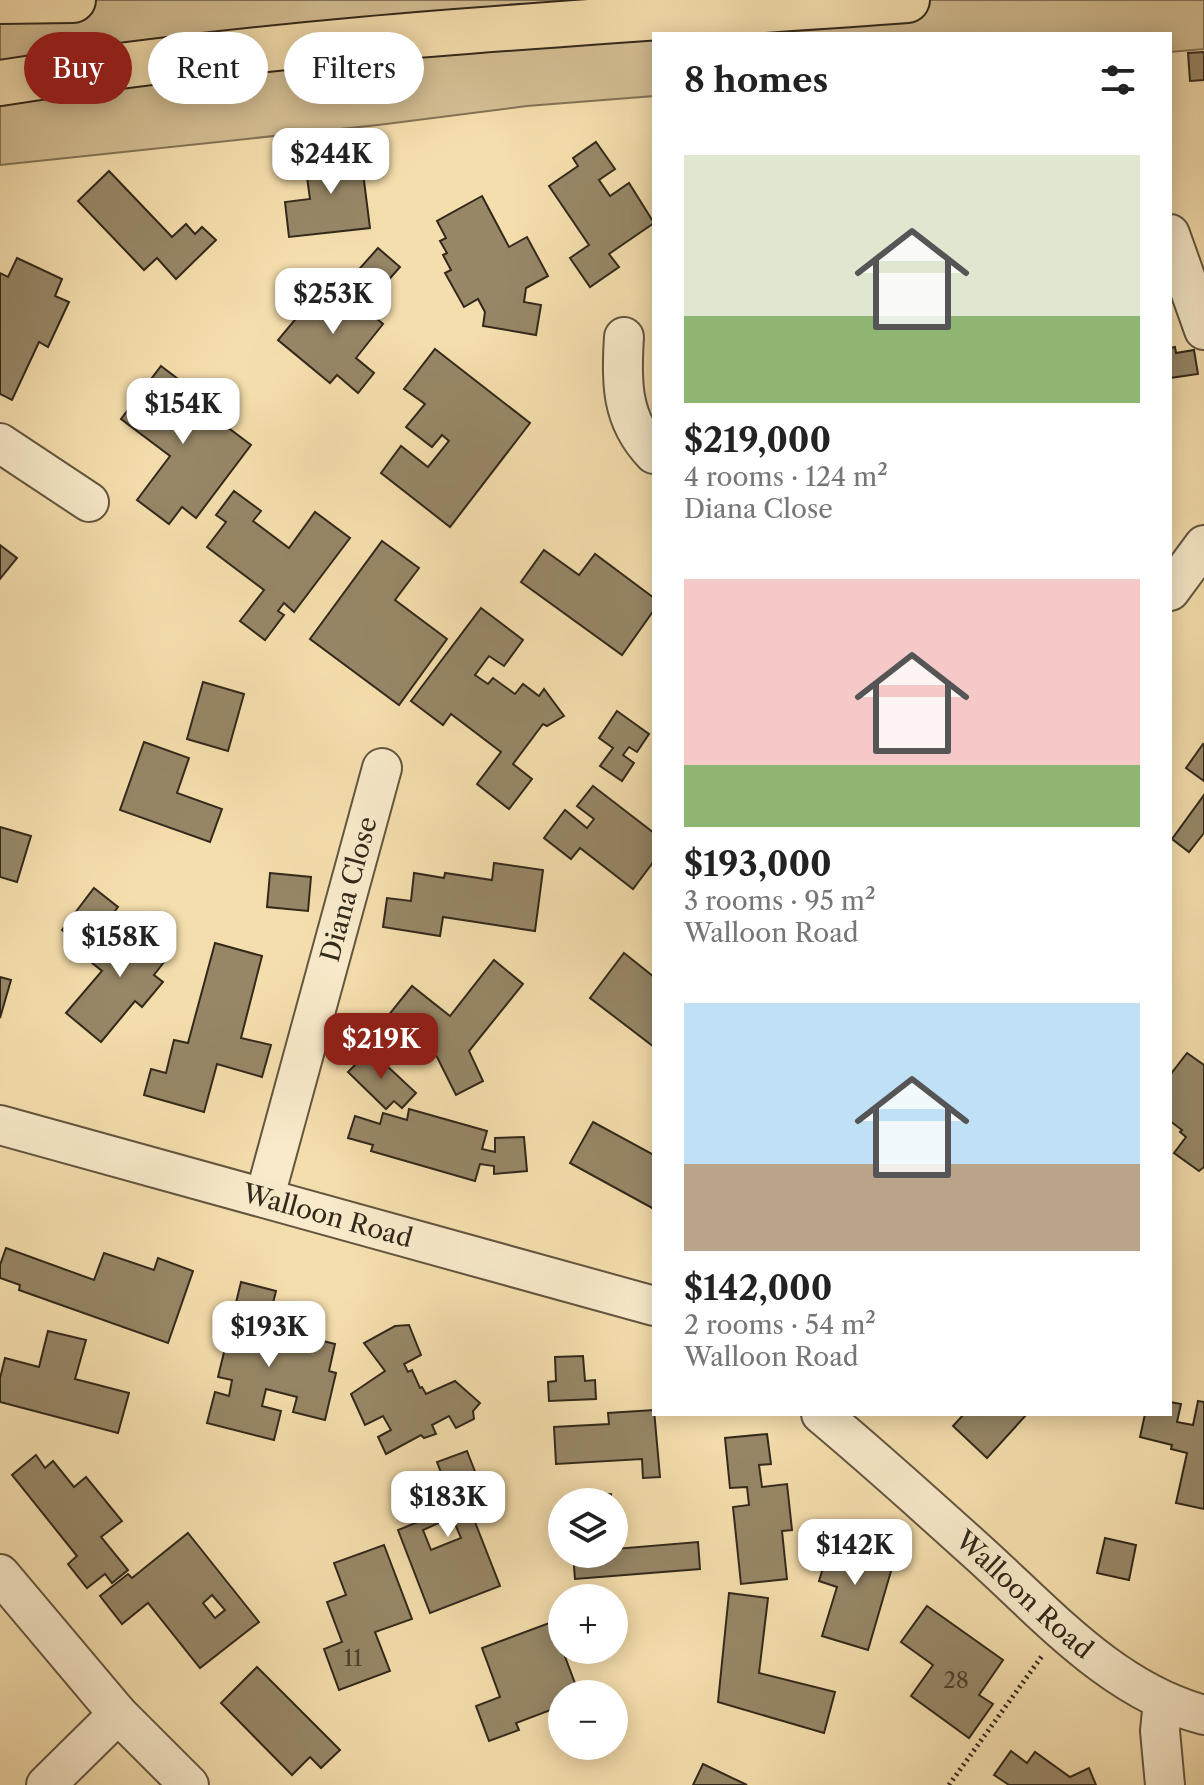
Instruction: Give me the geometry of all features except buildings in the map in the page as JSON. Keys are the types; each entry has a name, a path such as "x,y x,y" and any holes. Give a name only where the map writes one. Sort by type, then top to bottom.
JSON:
{"highway":[{"path":"0,1 73,0"},
{"path":"0,83 153,62 377,39 907,0"}],"street":[{"path":"1172,240 1204,330"},
{"path":"624,337 621,382 630,419 652,451"},
{"path":"0,443 89,502"},
{"path":"1172,588 1204,545"},
{"name":"Diana Close","path":"265,1196 382,768"},
{"name":"Walloon Road","path":"0,1125 652,1305"},
{"name":"Walloon Road","path":"823,1416 901,1481 1061,1628 1117,1675 1163,1701 1204,1715"},
{"path":"0,1574 118,1714 189,1785"},
{"path":"1163,1701 1160,1731 1165,1785"},
{"path":"46,1785 118,1714"}],"path":[{"path":"949,1785 1061,1628"}],"shaded area":[{"path":"0,0 1204,0 1204,49 1172,52 1172,32 652,32 652,96 527,106 0,165"}]}
